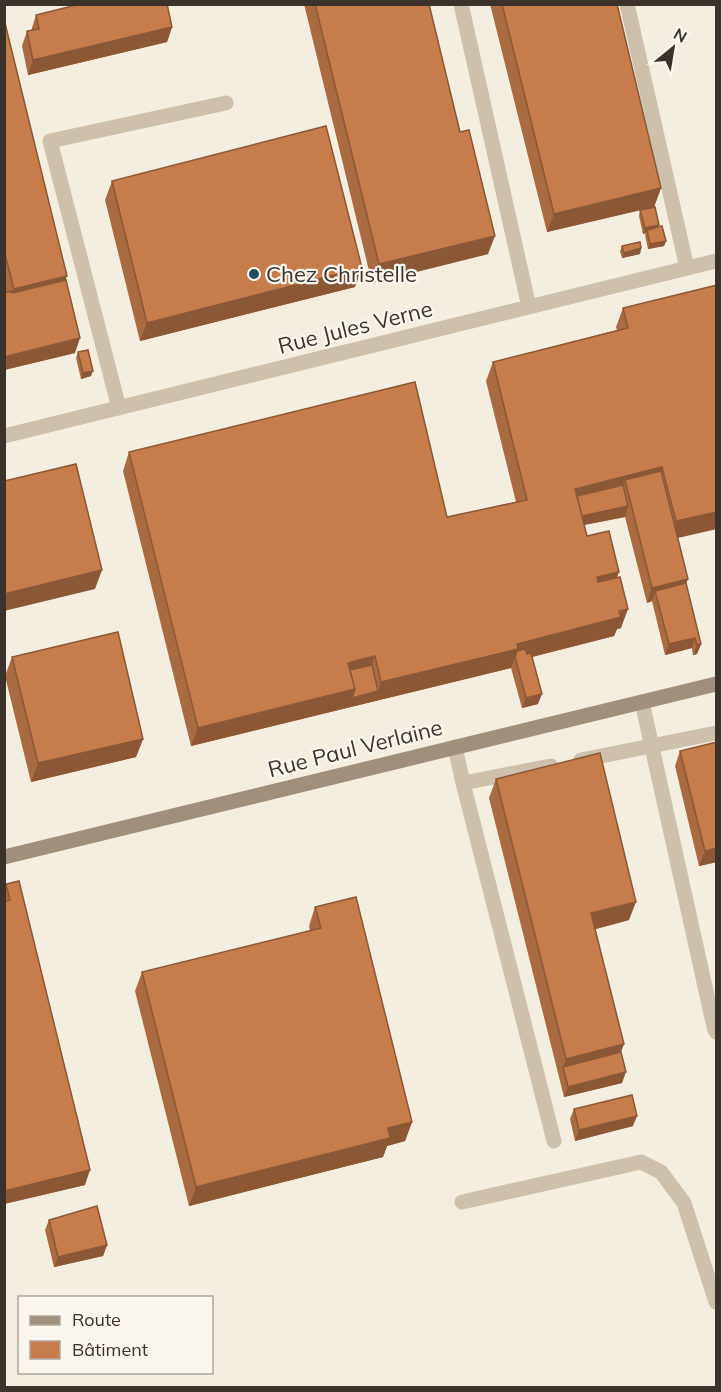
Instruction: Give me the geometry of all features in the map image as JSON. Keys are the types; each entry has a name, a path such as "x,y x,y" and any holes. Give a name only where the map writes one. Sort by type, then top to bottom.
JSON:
{"street":[{"name":"Rue Paul Verlaine","path":"4,857 717,684"}],"lane":[{"path":"461,4 530,307"},
{"path":"627,4 687,268"},
{"path":"119,408 50,141 226,104"},
{"name":"Rue Jules Verne","path":"4,436 717,261"},
{"path":"642,702 714,1027 717,1032"},
{"path":"463,783 717,733"},
{"path":"455,747 554,1141"},
{"path":"462,1202 641,1162 661,1172 684,1203 717,1302"}],"building":[{"path":"80,4 167,4 172,27 33,60 27,31 39,29 36,15"},
{"path":"315,4 429,4 460,132 469,130 495,236 379,264"},
{"path":"502,4 617,4 661,188 554,214"},
{"path":"4,19 67,276 14,289 4,250"},
{"path":"326,126 362,268 147,323 112,181"},
{"path":"655,207 659,225 645,228 640,210"},
{"path":"662,226 666,241 650,244 647,230"},
{"path":"640,242 641,248 624,253 622,246"},
{"path":"66,280 80,338 4,357 4,293"},
{"path":"717,285 717,512 676,521 662,467 575,489 587,536 609,531 619,572 597,577 598,582 620,577 628,609 619,611 621,617 517,644 518,649 381,682 375,656 348,663 355,689 198,728 129,452 415,382 447,517 527,500 493,362 628,328 623,308"},
{"path":"88,350 93,371 83,373 78,352"},
{"path":"76,464 102,570 4,594 4,481"},
{"path":"661,471 688,579 652,588 625,480"},
{"path":"623,485 628,506 582,516 577,496"},
{"path":"686,583 701,644 697,645 695,638 669,644 655,591"},
{"path":"118,632 143,739 38,763 12,657"},
{"path":"525,649 527,654 531,653 542,694 526,698 515,657 517,651"},
{"path":"372,665 378,691 352,698 355,689 350,670"},
{"path":"717,742 717,848 705,851 680,751"},
{"path":"600,753 636,902 591,913 624,1044 566,1059 496,779"},
{"path":"19,881 90,1170 4,1191 4,902 10,900 6,884"},
{"path":"356,897 412,1122 388,1128 390,1138 196,1187 142,972 321,928 315,907"},
{"path":"621,1052 626,1072 568,1087 563,1067"},
{"path":"632,1095 637,1116 579,1130 574,1109"},
{"path":"97,1206 107,1245 58,1257 49,1220"}],"place":[{"name":"Chez Christelle","path":"254,274"}]}
